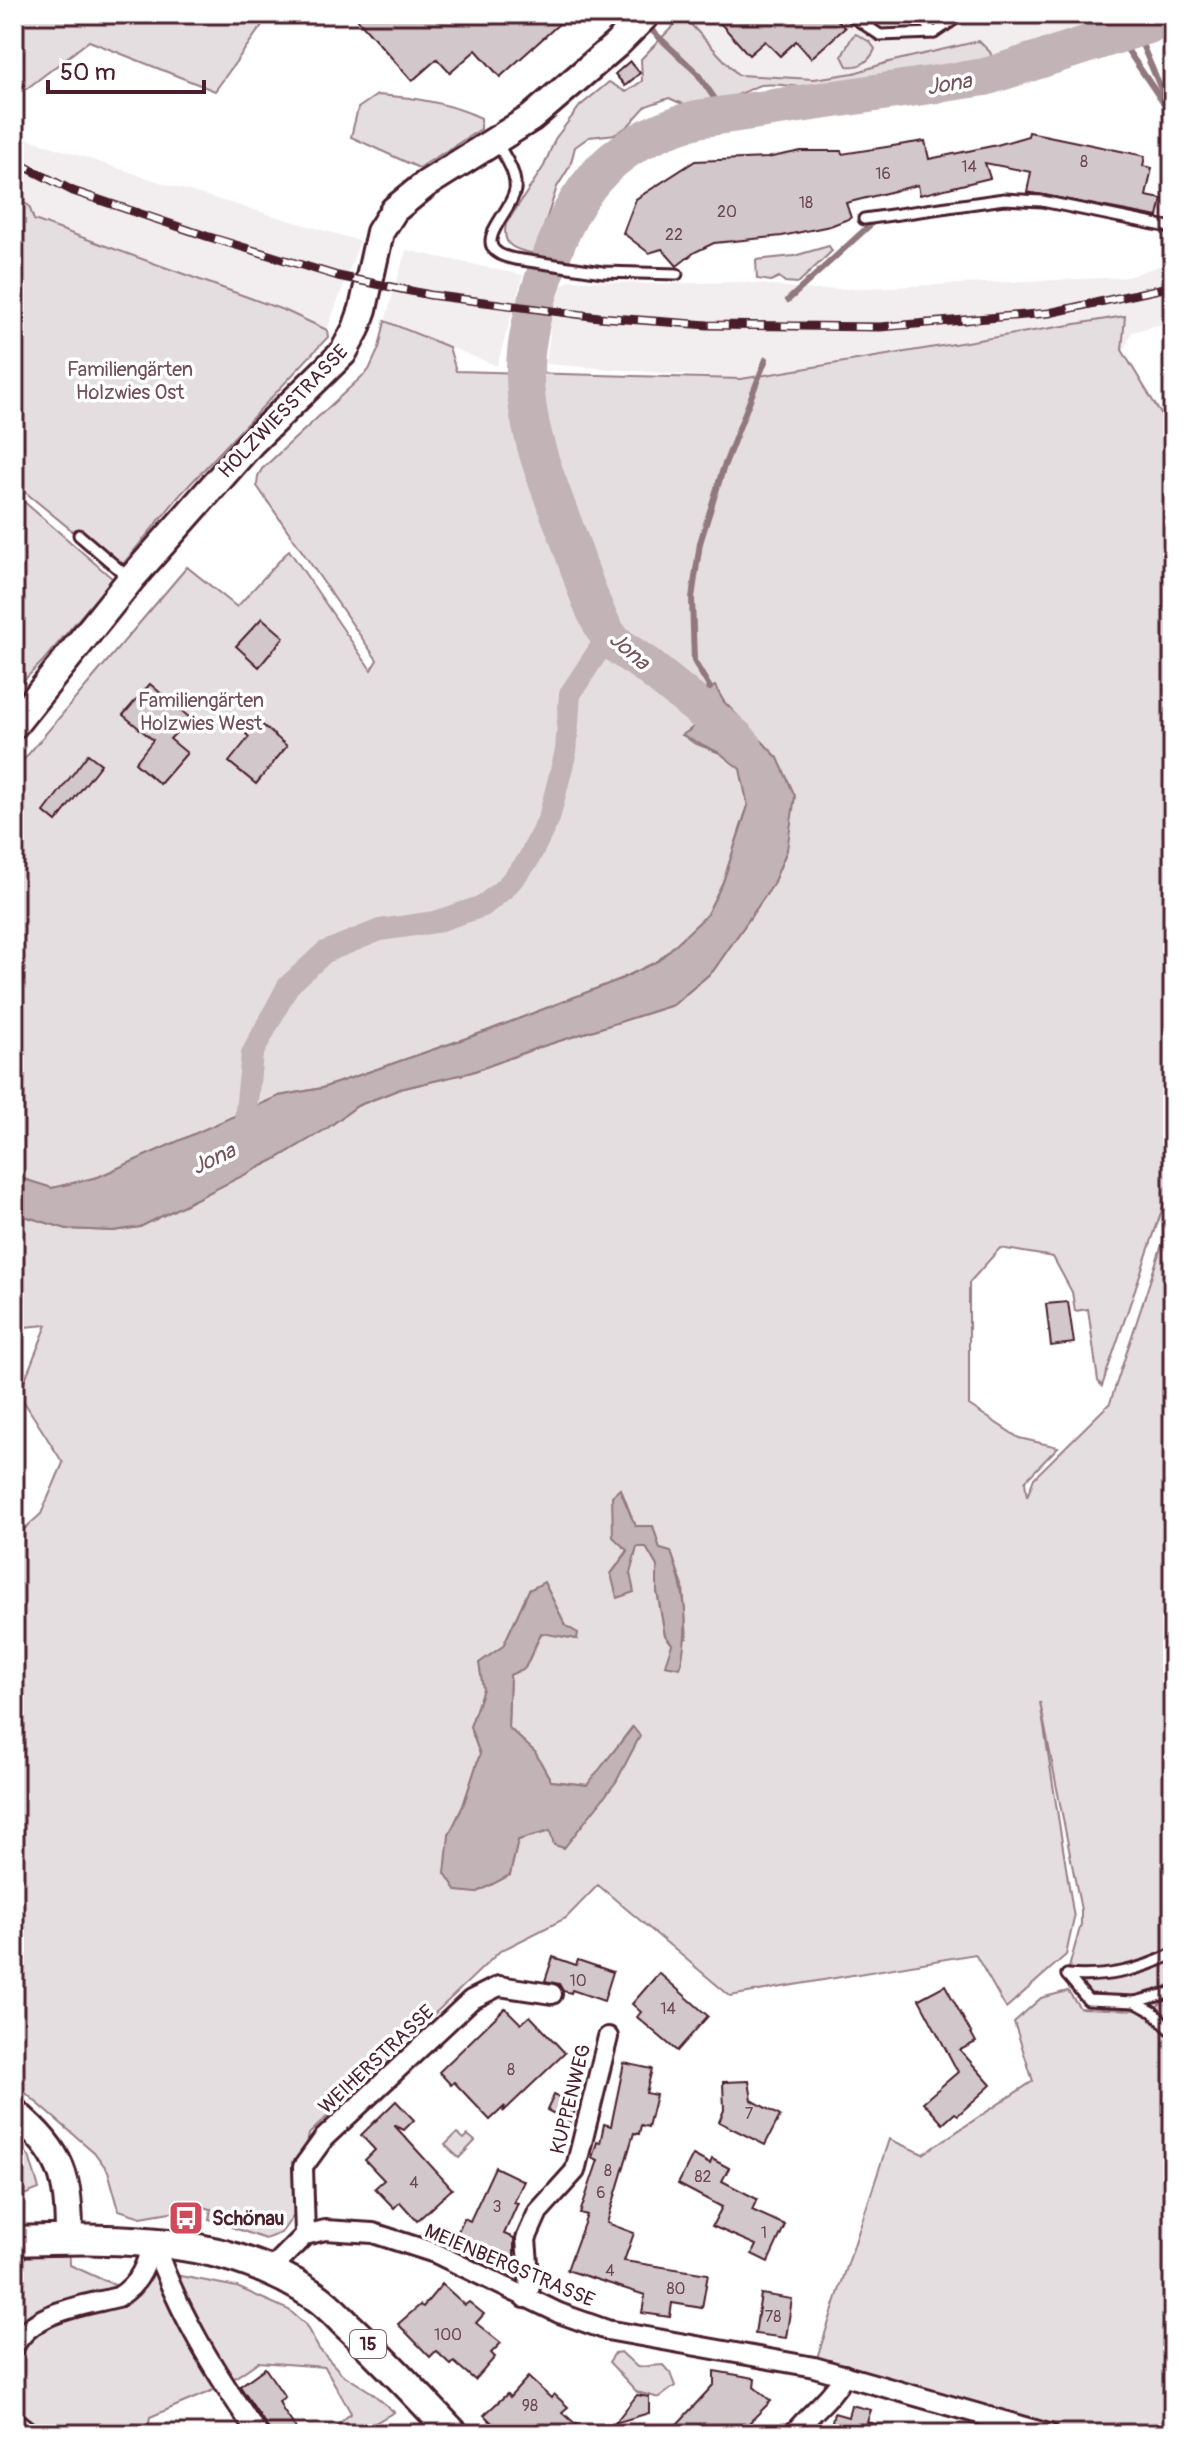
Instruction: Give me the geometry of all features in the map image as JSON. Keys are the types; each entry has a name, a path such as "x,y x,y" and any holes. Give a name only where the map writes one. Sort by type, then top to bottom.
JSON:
{"main road":[{"name":"15","path":"14,2241 153,2240 218,2253 268,2272 317,2298 368,2344 454,2434"}],"street":[{"name":"HOLZWIESSTRASSE","path":"14,725 131,579 232,463 343,353 363,309 380,232 394,210 426,184 531,118 647,14"},
{"name":"WEIHERSTRASSE","path":"305,2235 303,2167 324,2138 471,2000 499,1986 552,1994"},
{"name":"KUPPENWEG","path":"525,2298 530,2287 526,2239 538,2212 575,2171 608,2037"},
{"path":"14,2112 38,2133 54,2154 65,2179 69,2199 69,2239"},
{"name":"MEIENBERGSTRASSE","path":"305,2235 325,2230 373,2233 435,2253 525,2298 607,2330 741,2352 844,2375 1049,2434"},
{"path":"268,2272 305,2235"},
{"path":"14,2347 20,2334 49,2315 118,2297 128,2291 147,2264 153,2240"},
{"path":"153,2240 168,2283 205,2356 258,2434"},
{"path":"793,2434 812,2410 833,2395 844,2375"},
{"path":"14,2421 31,2434"}],"lane":[{"path":"849,14 880,35 934,33 962,14"},
{"path":"917,14 934,33"},
{"path":"496,142 513,175 515,191 510,205 491,232 495,250 508,258 591,271 677,274"},
{"path":"864,219 1004,199 1042,201 1173,228"},
{"path":"79,535 131,579"},
{"path":"1173,1954 1142,1969 1067,1975 1088,2000 1135,2002 1173,1992"},
{"path":"1135,2002 1153,2012 1173,2032"}],"shaded area":[{"path":"678,14 1097,14 1096,22 992,58 990,52 957,45 854,73 814,79 738,75 684,16"},
{"path":"14,134 172,186 360,241 327,330 286,311 34,220 29,206 14,196"},
{"path":"406,250 523,275 497,366 385,321"},
{"path":"1173,261 1173,321 1132,332 1073,473 766,381 546,364 555,290 570,280 652,284 744,282 813,290 1127,277"}],"green space":[{"path":"14,14 270,14 215,91 89,41 21,93 14,93"},
{"path":"683,16 738,75 814,79 854,73 979,41 992,58 956,71 907,80 816,87 761,85 706,106 679,103 669,98 646,106 616,134 589,137 575,147 570,166 557,187 535,254 508,243 506,224 544,166 555,139 580,106 609,82 626,92 642,81 641,59"},
{"path":"856,34 875,49 864,63 847,66 842,56"},
{"path":"377,95 417,99 456,108 481,118 481,129 419,168 351,137 358,108"},
{"name":"Familiengärten Holzwies Ost","path":"14,196 29,206 34,220 286,311 327,330 328,337 180,495 119,569 14,483"},
{"path":"829,246 832,251 798,283 785,282 779,277 771,281 757,279 756,260 794,256"},
{"name":"Familiengärten Holzwies West","path":"1125,316 1122,350 1173,434 1173,1178 1102,1386 1098,1381 1088,1309 1075,1311 1072,1292 1053,1257 1000,1248 969,1283 969,1405 1019,1438 1058,1447 1025,1481 1027,1497 1034,1478 1110,1403 1173,1211 1173,1983 1135,2002 1088,2000 1067,1975 1081,1924 1081,1910 1040,1702 1074,1918 1066,1955 1006,2008 975,1954 730,1996 598,1885 566,1918 500,1951 309,2134 303,2167 292,2162 295,2214 281,2233 265,2239 209,2219 211,2209 193,2204 189,2214 170,2212 141,2217 119,2210 108,2171 94,2152 14,2083 14,1538 41,1514 63,1463 19,1394 47,1325 14,1328 14,1213 67,1229 113,1231 140,1227 274,1160 357,1106 400,1089 472,1072 673,1005 713,971 772,886 787,850 778,758 724,702 715,687 706,690 702,716 683,735 720,753 741,769 748,805 723,882 706,916 658,961 621,979 487,1031 322,1088 279,1096 98,1177 52,1188 14,1176 14,771 187,567 237,607 289,550 371,670 377,660 257,486 262,469 369,370 379,348 385,321 449,347 456,371 741,379","holes":["621,1489 635,1526 653,1526 660,1549 671,1552 683,1586 687,1638 672,1644 665,1635 657,1591 657,1566 646,1547 637,1547 630,1573 611,1574 628,1550","544,1583 566,1626 577,1639 542,1632 525,1668 510,1674 508,1727 535,1752 551,1781 588,1785 632,1727 640,1736 550,1831 518,1840 510,1875 449,1835 463,1806 480,1754 470,1727 483,1689 529,1590"]},
{"path":"14,493 113,579 14,690"},
{"path":"1068,1991 1080,2008 1139,2010 1160,2019 1157,2006 1173,1997 1173,2434 1049,2434 814,2367 889,2139 923,2154 1033,2081 1014,2022 1041,1998"},
{"path":"457,2133 464,2139 468,2135 475,2141 459,2158 445,2145"},
{"path":"14,2142 29,2156 39,2189 14,2199"},
{"path":"69,2239 70,2265 128,2291 130,2300 155,2271 237,2287 289,2310 305,2324 319,2349 342,2374 371,2392 394,2412 356,2434 328,2434 351,2413 325,2367 258,2362 223,2386 150,2417 147,2434 14,2434 14,2241"},
{"path":"621,2352 637,2367 663,2365 675,2386 659,2398 637,2392 609,2362 615,2353"}],"water":[{"path":"715,686 724,702 778,758 795,796 787,850 772,886 713,971 673,1005 472,1072 400,1089 357,1106 274,1160 140,1227 113,1231 67,1229 14,1213 14,1176 52,1188 98,1177 279,1096 322,1088 487,1031 621,979 658,961 706,916 723,882 748,806 740,769 720,753 682,735 702,717 706,690"},
{"path":"620,1489 635,1526 653,1526 660,1549 671,1552 683,1595 686,1623 680,1668 665,1665 672,1644 665,1635 657,1591 657,1566 646,1547 637,1547 630,1573 634,1592 617,1598 611,1574 628,1551 613,1537 612,1496"},
{"path":"544,1582 566,1626 578,1633 577,1639 541,1633 525,1668 510,1675 508,1727 535,1752 551,1781 587,1785 633,1727 640,1736 616,1782 564,1848 554,1845 550,1831 518,1840 510,1875 476,1893 457,1891 445,1873 449,1835 463,1806 480,1754 470,1727 483,1689 479,1663 503,1646 529,1590"}],"building":[{"path":"353,14 570,14 500,77 476,50 450,73 437,59 412,81"},
{"path":"712,14 832,14 845,28 811,58 796,41 780,56 765,41 749,55"},
{"path":"630,61 640,73 625,86 615,74"},
{"path":"1029,132 1145,156 1143,166 1152,168 1146,196 1162,199 1158,217 1027,192 1031,172 985,163 990,178 920,195 918,185 846,203 851,218 830,226 782,236 714,243 677,266 662,249 649,253 623,233 636,199 695,161 767,158 801,151 841,151 842,154 925,141 929,159 997,145 1028,136"},
{"path":"262,618 284,637 259,667 236,646"},
{"path":"150,684 190,718 170,739 187,753 160,784 135,763 153,740 123,715"},
{"path":"258,721 287,746 256,784 229,762"},
{"path":"88,754 101,764 56,822 44,812"},
{"path":"1068,1302 1074,1343 1051,1346 1046,1304"},
{"path":"553,1957 576,1965 578,1960 613,1972 604,2001 572,1990 571,1993 563,1991 559,1984 545,1981"},
{"path":"659,1973 708,2016 677,2051 637,2017 641,2012 632,2004"},
{"path":"945,1985 976,2042 960,2050 991,2085 958,2115 955,2113 943,2124 923,2102 958,2072 919,1999"},
{"path":"505,2008 521,2024 530,2016 565,2053 503,2112 505,2106 490,2120 454,2082 451,2085 439,2072"},
{"path":"624,2063 652,2069 646,2093 656,2095 648,2127 641,2125 639,2134 634,2133 607,2223 634,2233 624,2261 708,2274 702,2308 672,2303 670,2317 642,2313 645,2295 567,2270 587,2215 580,2213 598,2160 592,2158 597,2142 600,2143 604,2124 611,2126"},
{"path":"749,2081 752,2100 780,2116 765,2145 719,2122 724,2110 723,2082"},
{"path":"554,2095 577,2106 570,2122 547,2110"},
{"path":"396,2101 414,2120 404,2130 394,2125 452,2189 417,2221 400,2202 394,2208 375,2188 384,2180 365,2160 375,2150 361,2135"},
{"path":"693,2155 710,2164 712,2159 729,2168 722,2181 757,2199 752,2210 785,2225 768,2262 752,2254 756,2245 712,2226 722,2207 678,2184"},
{"path":"495,2167 524,2181 504,2234 514,2238 514,2262 456,2236 464,2218 470,2221"},
{"path":"442,2284 465,2305 469,2302 484,2314 476,2323 501,2343 491,2353 495,2357 475,2380 436,2351 430,2357 398,2324 420,2305 423,2307"},
{"path":"761,2294 792,2299 786,2338 755,2334"},
{"path":"265,2368 285,2397 279,2401 300,2434 272,2434 240,2386"},
{"path":"714,2371 755,2378 754,2387 771,2401 738,2434 668,2434 714,2384"},
{"path":"528,2377 551,2398 554,2394 568,2407 562,2412 587,2434 503,2434 484,2415 507,2394 510,2397"},
{"path":"637,2395 649,2397 649,2413 615,2423"},
{"path":"851,2405 871,2410 867,2422 892,2429 891,2434 829,2434 834,2413 848,2417"}],"waterway":[{"path":"1103,14 1173,117"},
{"name":"Jona","path":"744,747 608,635 586,588 537,450 526,394 525,367 530,326 552,256 577,202 613,160 637,143 697,119 985,77 1173,17"},
{"path":"1109,20 1126,32"},
{"path":"645,24 697,73 726,115"},
{"path":"1135,28 1167,103"},
{"path":"788,300 870,225"},
{"path":"710,688 694,661 692,598 700,543 723,469 766,359"},
{"path":"243,1139 252,1054 288,986 325,952 380,930 435,922 483,906 506,887 527,862 549,818 566,751 570,694 608,636"}],"railway":[{"path":"14,161 73,191 338,276 430,295 599,317 708,325 880,327 1049,313 1173,286"}],"place":[{"name":"Schönau","path":"186,2218"}]}
